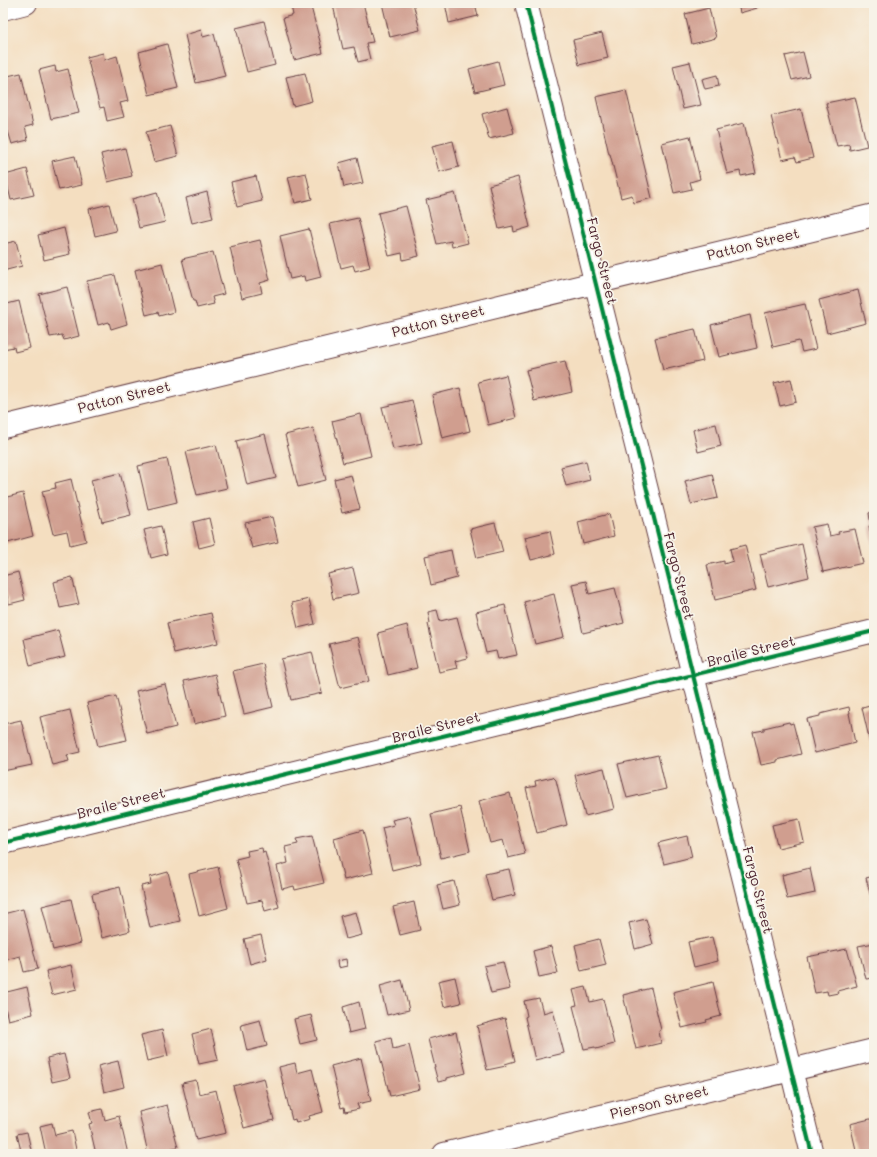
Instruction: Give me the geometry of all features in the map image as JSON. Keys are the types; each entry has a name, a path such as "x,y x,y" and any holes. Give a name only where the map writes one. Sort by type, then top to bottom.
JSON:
{"street":[{"path":"3,9 26,3"},
{"name":"Fargo Street","path":"526,3 812,1154"},
{"name":"Patton Street","path":"3,426 874,215"},
{"name":"Braile Street","path":"3,843 874,631"},
{"name":"Pierson Street","path":"444,1154 874,1050"}],"building":[{"path":"310,3 323,53 294,60 283,18 293,15 291,6"},
{"path":"341,3 363,3 373,42 366,43 370,59 358,62 354,47 343,49 333,5"},
{"path":"382,3 413,3 420,30 390,37"},
{"path":"445,3 475,3 478,16 449,23"},
{"path":"738,3 755,3 757,8 740,13"},
{"path":"709,8 716,38 692,44 685,14"},
{"path":"264,21 275,65 247,72 236,28"},
{"path":"201,30 203,37 214,34 225,76 196,83 185,35"},
{"path":"602,33 608,58 579,65 573,40"},
{"path":"167,44 178,88 149,95 139,52"},
{"path":"803,52 809,76 792,80 785,56"},
{"path":"103,53 104,60 117,56 128,101 120,103 124,117 107,121 104,107 100,108 87,57"},
{"path":"498,61 504,85 475,92 469,69"},
{"path":"690,62 701,105 683,109 673,66"},
{"path":"55,66 56,72 68,69 79,113 51,119 39,70"},
{"path":"21,73 33,125 25,127 28,140 12,144 8,131 4,132 3,130 3,77"},
{"path":"305,73 312,101 293,106 286,77"},
{"path":"717,75 719,86 705,89 702,79"},
{"path":"626,90 652,198 634,203 632,195 621,198 596,97"},
{"path":"855,97 867,146 850,150 849,144 837,146 826,103"},
{"path":"507,107 514,133 489,139 482,114"},
{"path":"801,109 813,158 797,162 795,157 782,160 771,116"},
{"path":"744,123 756,173 741,176 740,171 727,174 716,130"},
{"path":"170,126 178,156 154,162 146,132"},
{"path":"690,136 700,179 690,182 692,189 674,193 662,143"},
{"path":"453,141 459,167 439,172 432,146"},
{"path":"125,148 132,176 108,182 101,154"},
{"path":"75,156 82,185 59,190 52,161"},
{"path":"357,158 363,183 344,187 339,163"},
{"path":"27,169 34,195 11,200 5,175"},
{"path":"306,173 312,199 295,203 288,177"},
{"path":"256,176 262,201 237,207 231,182"},
{"path":"518,177 530,227 514,232 513,226 499,229 489,185"},
{"path":"157,192 165,222 139,228 132,199"},
{"path":"207,192 213,218 192,223 186,198"},
{"path":"455,193 468,243 452,247 451,241 437,244 426,200"},
{"path":"109,204 116,231 95,236 89,209"},
{"path":"406,206 419,256 403,260 402,253 389,256 378,213"},
{"path":"358,218 370,267 355,271 353,265 341,268 330,224"},
{"path":"64,228 70,254 44,260 38,235"},
{"path":"309,229 321,277 305,281 304,276 290,279 280,236"},
{"path":"260,240 270,280 260,283 262,293 242,298 230,247"},
{"path":"16,241 22,266 3,271 3,244"},
{"path":"213,252 224,294 212,297 214,304 197,308 195,301 193,301 182,259"},
{"path":"162,263 174,312 159,316 158,312 146,315 135,270"},
{"path":"115,275 127,324 111,329 109,322 98,325 87,281"},
{"path":"67,287 79,336 64,340 62,335 50,337 39,294"},
{"path":"858,290 866,323 827,333 819,300"},
{"path":"19,301 30,348 15,352 14,347 3,349 3,305"},
{"path":"805,304 816,349 802,352 799,341 773,347 765,313"},
{"path":"750,315 757,348 719,357 711,325"},
{"path":"695,329 703,361 663,370 655,338"},
{"path":"565,361 572,392 534,401 526,370"},
{"path":"506,375 516,418 488,425 478,382"},
{"path":"791,379 796,402 780,406 774,383"},
{"path":"460,388 470,431 442,438 432,395"},
{"path":"412,400 422,443 393,449 382,407"},
{"path":"361,414 371,456 343,463 332,421"},
{"path":"716,424 721,446 698,452 693,430"},
{"path":"313,428 326,480 298,487 285,435"},
{"path":"265,434 276,478 247,485 236,441"},
{"path":"216,445 227,488 197,495 186,452"},
{"path":"167,459 177,502 148,509 138,466"},
{"path":"586,461 590,480 566,486 561,467"},
{"path":"120,473 131,515 102,522 91,480"},
{"path":"712,474 718,498 691,504 685,481"},
{"path":"351,475 360,509 342,513 334,479"},
{"path":"71,479 86,541 70,545 67,531 53,534 42,491 56,488 55,483"},
{"path":"23,493 33,536 4,544 3,498"},
{"path":"874,511 873,544 869,526 871,525 869,513"},
{"path":"609,514 614,536 583,544 578,522"},
{"path":"272,517 278,542 252,548 245,523"},
{"path":"209,518 215,544 199,548 193,522"},
{"path":"495,523 503,552 477,558 470,529"},
{"path":"827,524 830,536 839,534 838,532 855,529 863,563 823,572 812,527"},
{"path":"161,526 167,554 151,558 144,530"},
{"path":"550,531 555,554 531,560 525,537"},
{"path":"802,544 809,577 768,587 760,554"},
{"path":"745,545 756,590 715,600 707,565 724,561 724,564 733,561 730,549"},
{"path":"451,550 457,578 431,585 425,556"},
{"path":"353,568 359,593 333,599 328,574"},
{"path":"18,572 25,600 9,604 3,576"},
{"path":"72,577 79,604 60,608 54,582"},
{"path":"586,581 589,594 615,588 624,623 583,633 572,584"},
{"path":"554,594 564,637 535,644 524,602"},
{"path":"309,599 315,624 298,628 292,603"},
{"path":"505,605 517,655 498,659 496,651 486,653 476,612"},
{"path":"437,610 440,621 457,617 468,658 455,661 457,668 439,672 428,624 430,623 428,612"},
{"path":"211,613 218,643 174,653 167,623"},
{"path":"407,625 417,668 388,675 378,633"},
{"path":"58,630 65,657 30,666 24,639"},
{"path":"358,637 369,681 340,688 329,644"},
{"path":"312,652 322,693 291,700 281,659"},
{"path":"263,664 273,707 244,714 233,671"},
{"path":"215,674 225,716 194,724 184,681"},
{"path":"165,684 176,727 147,734 136,691"},
{"path":"116,696 127,740 98,746 87,703"},
{"path":"874,705 874,741 870,742 862,708"},
{"path":"849,707 855,743 815,753 807,719 820,716 820,714"},
{"path":"70,710 80,752 67,755 69,761 52,765 40,717"},
{"path":"21,720 32,765 3,771 3,724"},
{"path":"789,722 790,724 793,723 801,754 777,760 777,762 761,765 753,732"},
{"path":"658,755 666,789 627,798 618,764"},
{"path":"604,768 614,809 585,816 575,775"},
{"path":"553,777 556,780 567,825 537,833 526,788 536,786 535,781"},
{"path":"510,793 525,854 508,858 503,840 490,843 479,801"},
{"path":"460,807 470,851 441,858 431,814"},
{"path":"410,816 421,863 392,870 382,828 394,825 392,820"},
{"path":"799,819 804,842 778,848 772,825"},
{"path":"363,830 373,873 344,880 334,838"},
{"path":"312,836 324,883 295,890 294,886 282,889 277,866 288,863 285,847 298,844 296,839"},
{"path":"687,836 692,857 664,864 658,843"},
{"path":"262,848 263,853 265,852 279,907 265,911 262,900 247,903 236,859 248,856 247,851"},
{"path":"218,867 228,908 199,916 189,874"},
{"path":"810,868 815,893 787,899 782,875"},
{"path":"509,869 515,895 492,900 485,874"},
{"path":"168,872 180,921 150,928 141,886 151,884 150,877"},
{"path":"874,876 874,905 873,905 866,878"},
{"path":"454,881 460,905 443,909 437,885"},
{"path":"120,887 130,931 102,938 92,894"},
{"path":"71,899 81,943 53,950 42,906"},
{"path":"414,902 420,930 400,935 393,907"},
{"path":"23,909 38,969 24,972 20,956 5,960 3,953 3,914"},
{"path":"356,912 362,935 346,939 340,916"},
{"path":"646,919 653,944 635,949 629,923"},
{"path":"261,935 267,959 250,964 244,939"},
{"path":"712,937 718,961 694,967 688,942"},
{"path":"599,939 606,965 581,971 575,945"},
{"path":"874,943 874,978 866,979 858,946"},
{"path":"551,946 558,973 539,977 533,951"},
{"path":"847,949 857,986 828,995 827,991 815,993 807,957"},
{"path":"346,959 347,966 338,968 337,961"},
{"path":"503,962 510,989 491,993 484,966"},
{"path":"71,965 77,989 52,995 46,971"},
{"path":"455,977 461,1003 444,1007 438,981"},
{"path":"402,980 409,1010 387,1015 380,986"},
{"path":"713,982 721,1016 706,1020 707,1022 682,1028 673,992"},
{"path":"27,987 33,1014 8,1020 3,993"},
{"path":"586,987 590,1002 603,999 614,1044 596,1049 595,1047 584,1049 573,1006 577,1005 573,990"},
{"path":"651,988 661,1030 659,1031 661,1043 636,1049 623,995"},
{"path":"539,998 543,1013 553,1010 564,1053 535,1060 525,1017 527,1016 524,1001"},
{"path":"359,1002 365,1029 349,1033 343,1007"},
{"path":"311,1015 317,1040 300,1044 294,1019"},
{"path":"505,1018 515,1061 505,1064 506,1066 487,1070 477,1026"},
{"path":"260,1020 267,1046 247,1051 241,1025"},
{"path":"211,1029 218,1060 199,1064 192,1034"},
{"path":"162,1030 168,1056 147,1061 141,1035"},
{"path":"456,1032 466,1073 438,1082 428,1039"},
{"path":"391,1037 393,1049 409,1045 420,1089 390,1096 376,1041"},
{"path":"64,1054 70,1078 52,1082 47,1058"},
{"path":"361,1058 371,1101 357,1104 359,1109 345,1112 344,1107 341,1108 331,1066"},
{"path":"118,1061 124,1087 104,1092 98,1066"},
{"path":"295,1063 297,1073 312,1069 323,1112 309,1116 310,1119 296,1123 295,1119 292,1120 279,1067"},
{"path":"264,1078 274,1120 244,1128 233,1086"},
{"path":"196,1080 199,1094 216,1090 226,1133 196,1140 182,1083"},
{"path":"167,1105 178,1147 164,1150 165,1152 157,1154 147,1154 139,1112"},
{"path":"102,1109 105,1120 119,1116 128,1154 96,1154 89,1124 92,1123 89,1112"},
{"path":"874,1118 874,1154 857,1154 850,1124"},
{"path":"52,1123 55,1135 72,1131 77,1154 46,1154 40,1126"},
{"path":"27,1132 32,1154 12,1154 21,1151 17,1134"}],"cycle path":[{"path":"526,3 812,1154"},
{"path":"3,843 874,631"}]}
